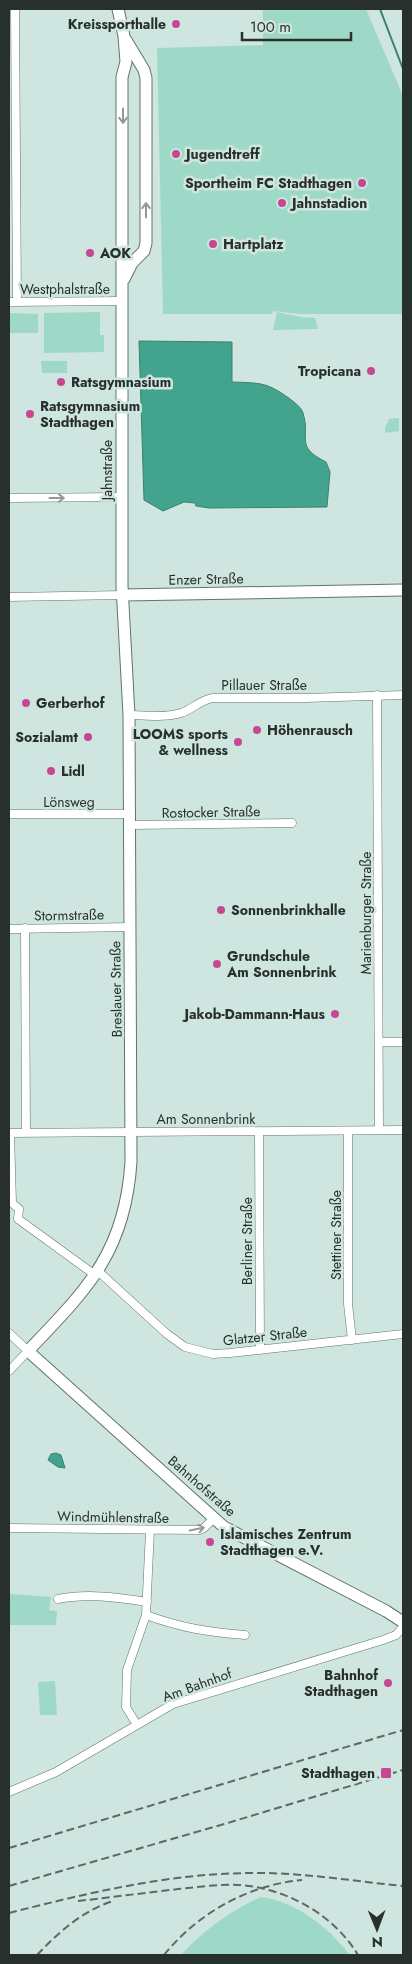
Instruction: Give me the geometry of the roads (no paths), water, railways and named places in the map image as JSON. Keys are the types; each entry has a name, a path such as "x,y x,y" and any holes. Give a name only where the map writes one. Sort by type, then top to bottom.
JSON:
{"main road":[{"name":"Jahnstraße","path":"118,9 124,36 126,68 122,77 123,250 121,301 124,595"},
{"name":"Jahnstraße","path":"122,286 132,263 144,251 146,243 146,78 144,70 124,36"},
{"path":"126,68 130,64 140,65"},
{"path":"123,250 127,255 139,257"},
{"name":"Enzer Straße","path":"124,595 403,590"},
{"name":"Breslauer Straße","path":"28,1351 70,1307 97,1273 118,1232 126,1208 130,1181 132,1132 129,715 124,595"},
{"name":"Bahnhofstraße","path":"28,1351 213,1519 238,1535 386,1611 403,1622"}],"street":[{"path":"13,302 15,9"},
{"name":"Westphalstraße","path":"13,302 121,301"},
{"path":"9,498 122,497"},
{"name":"Enzer Straße","path":"9,597 124,595"},
{"name":"Pillauer Straße","path":"129,715 172,715 182,713 198,702 213,698 305,698 403,694"},
{"name":"Marienburger Straße","path":"377,695 380,1130"},
{"name":"Lönsweg","path":"9,814 130,819"},
{"name":"Rostocker Straße","path":"130,819 292,823"},
{"name":"Stormstraße","path":"9,928 130,927"},
{"path":"24,928 26,1133"},
{"path":"379,1042 403,1042"},
{"name":"Am Sonnenbrink","path":"9,1133 403,1130"},
{"name":"Berliner Straße","path":"259,1131 260,1350"},
{"name":"Stettiner Straße","path":"348,1131 348,1304 352,1340"},
{"path":"9,1133 10,1205 19,1209 18,1219 9,1219"},
{"name":"Glatzer Straße","path":"18,1219 97,1273 167,1334 185,1347 213,1354 403,1334"},
{"name":"Bahnhofstraße","path":"9,1333 28,1351"},
{"path":"9,1371 28,1351"},
{"name":"Windmühlenstraße","path":"9,1528 199,1530 204,1528 213,1519"},
{"path":"134,1720 126,1707 128,1670 146,1615 150,1530"},
{"path":"58,1599 74,1596 132,1599 147,1602"},
{"path":"146,1615 178,1626 205,1632 245,1636"},
{"name":"Am Bahnhof","path":"9,1792 56,1772 174,1704 377,1642 393,1636 403,1627"}],"waterway":[{"path":"380,9 403,69"}],"railway":[{"path":"9,1848 403,1730"},
{"path":"9,1886 403,1770"},
{"path":"9,1913 127,1886 217,1874 287,1874 403,1886"},
{"path":"164,1955 192,1926 226,1904 262,1888 302,1880"},
{"path":"78,1901 218,1885 241,1885 265,1889 297,1900 311,1908 337,1929 349,1941 358,1955"},
{"path":"37,1955 81,1916 113,1901"}],"place":[{"name":"Kreissporthalle","path":"176,24"},
{"name":"Jugendtreff","path":"176,154"},
{"name":"Sportheim FC Stadthagen","path":"362,183"},
{"name":"Jahnstadion","path":"282,203"},
{"name":"Hartplatz","path":"213,244"},
{"name":"AOK","path":"90,253"},
{"name":"Tropicana","path":"371,371"},
{"name":"Ratsgymnasium","path":"61,382"},
{"name":"Ratsgymnasium Stadthagen","path":"30,414"},
{"name":"Gerberhof","path":"26,703"},
{"name":"Höhenrausch","path":"257,730"},
{"name":"Sozialamt","path":"88,737"},
{"name":"LOOMS sports & wellness","path":"238,742"},
{"name":"Lidl","path":"51,771"},
{"name":"Sonnenbrinkhalle","path":"221,910"},
{"name":"Grundschule Am Sonnenbrink","path":"217,964"},
{"name":"Jakob-Dammann-Haus","path":"335,1014"},
{"name":"Islamisches Zentrum Stadthagen e.V.","path":"210,1542"},
{"name":"Bahnhof Stadthagen","path":"388,1683"},
{"name":"Stadthagen","path":"386,1773"}]}
